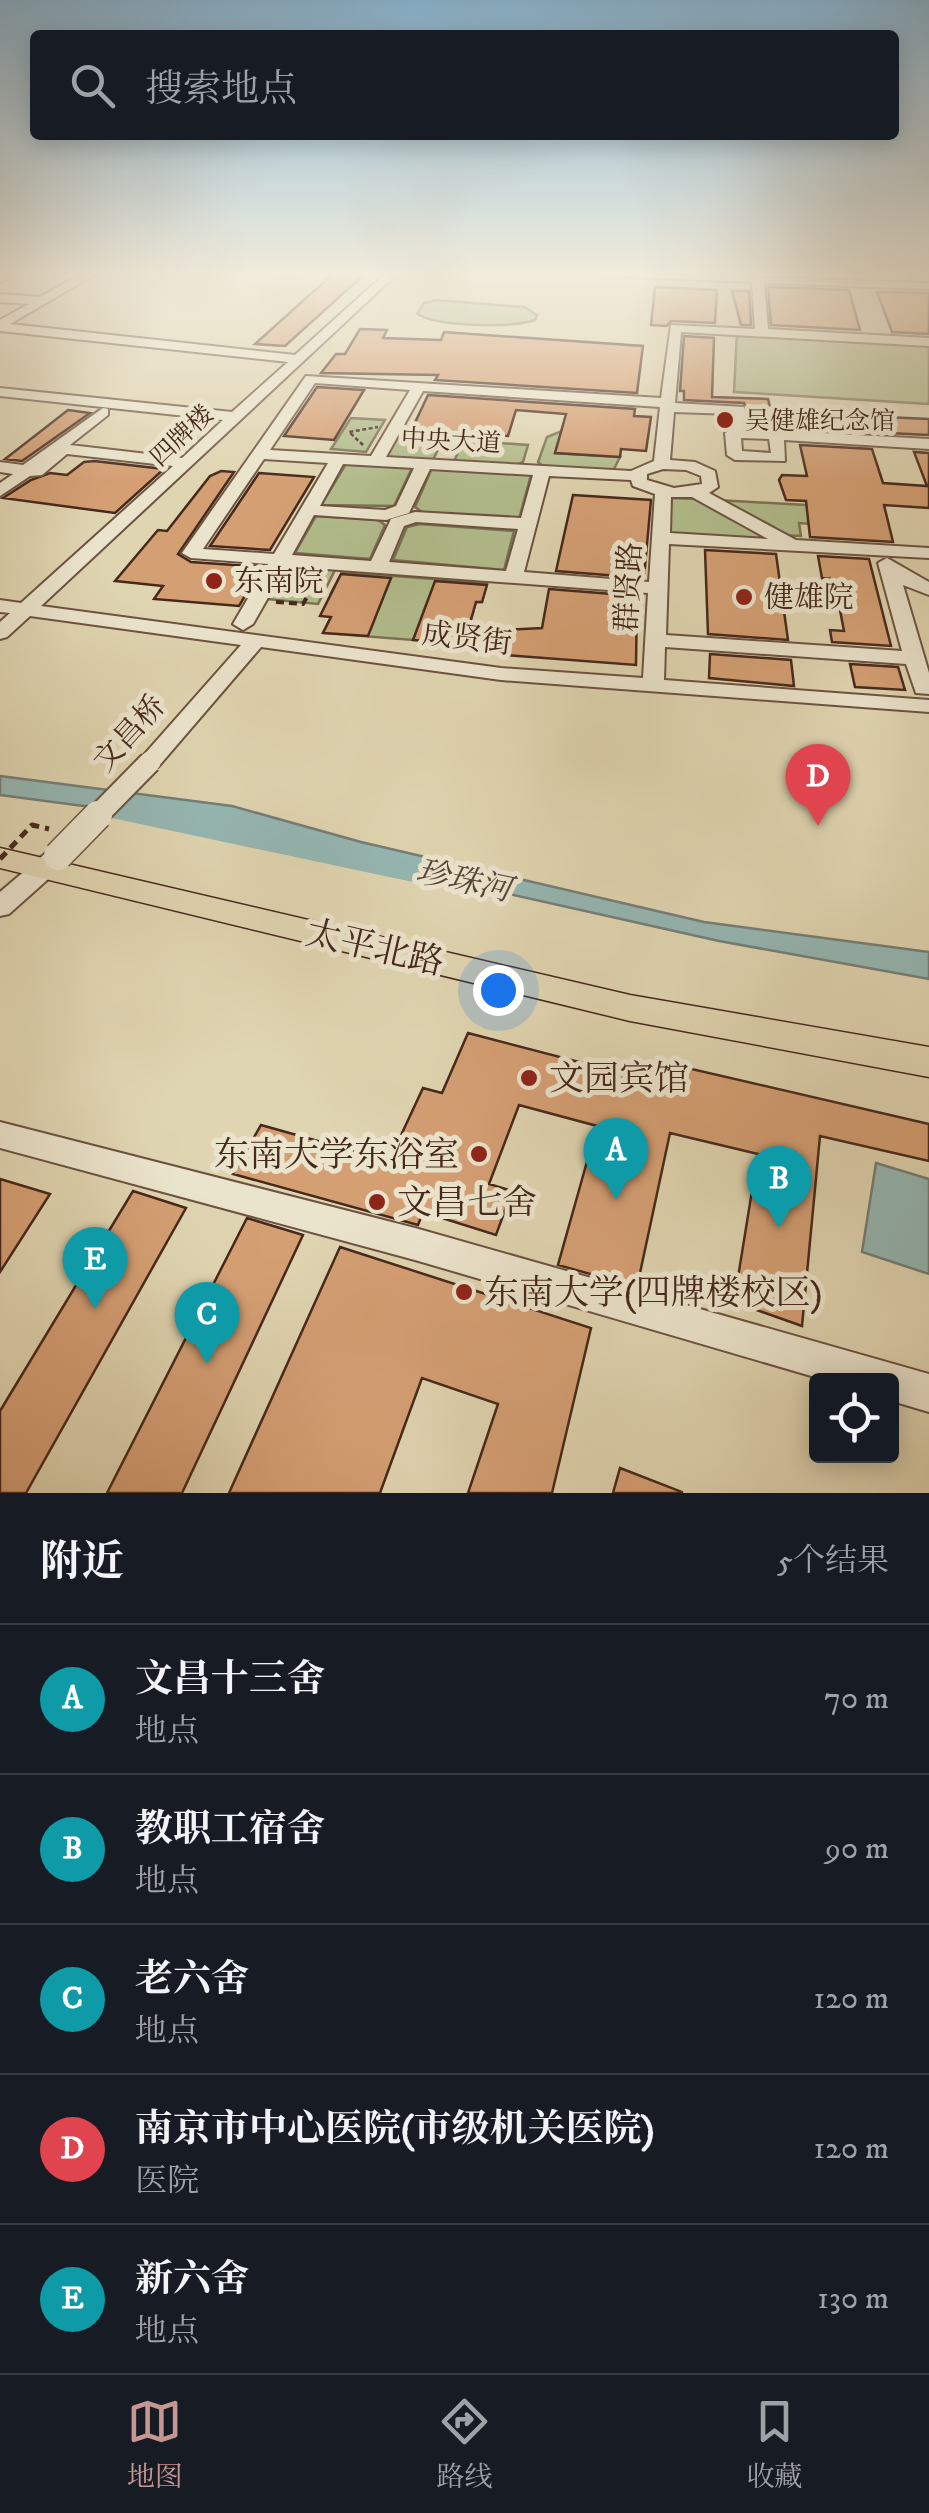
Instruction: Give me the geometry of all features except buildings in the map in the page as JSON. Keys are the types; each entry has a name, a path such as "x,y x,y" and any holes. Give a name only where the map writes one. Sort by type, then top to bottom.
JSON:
{"main road":[{"name":"太平北路","path":"0,859 53,862 630,1008 929,1062"}],"street":[{"path":"142,342 300,359"},
{"name":"四牌楼","path":"0,632 319,342"},
{"path":"662,464 674,342"},
{"path":"659,588 191,553 311,379 739,410 742,433"},
{"path":"376,461 419,386"},
{"path":"2,394 237,417"},
{"path":"0,490 104,412"},
{"path":"735,455 733,432 929,444"},
{"path":"696,468 735,455 779,458 776,435"},
{"path":"0,467 36,472 64,450 188,463"},
{"name":"中央大道","path":"259,454 639,476"},
{"name":"文昌桥","path":"0,907 53,862 150,762 250,632 257,600 334,458"},
{"path":"378,566 424,464"},
{"path":"662,464 696,468 709,474 710,487 695,492 663,493 639,482 640,471 662,464"},
{"path":"514,576 542,471"},
{"path":"695,492 795,546"},
{"name":"群贤路","path":"654,685 663,493"},
{"path":"308,510 528,524"},
{"path":"661,538 795,546 886,559 929,553"},
{"path":"886,559 929,589"},
{"path":"886,559 926,697"},
{"name":"成贤街","path":"0,606 250,632 501,674 926,697"},
{"path":"656,640 914,658"},
{"path":"0,1135 434,1249 861,1373"},
{"path":"899,1384 929,1393"}],"path":[{"path":"334,458 365,444 350,432 398,424"},
{"path":"257,600 303,604 326,562"},
{"path":"0,859 32,825 78,836"}],"green space":[{"path":"737,342 929,343 929,404 734,392"},
{"path":"351,418 385,420 366,452 331,449"},
{"path":"562,431 555,453 620,457 613,471 544,467 538,462 547,437"},
{"path":"398,436 441,443 433,460 386,458"},
{"path":"470,441 528,445 523,462 516,465 454,461 462,444"},
{"path":"346,464 412,468 394,506 321,505"},
{"path":"432,468 531,475 519,519 422,512 415,507"},
{"path":"670,498 699,499 778,542 669,536"},
{"path":"717,500 824,506 829,525 799,523 801,536 780,535"},
{"path":"316,516 378,520 385,525 370,559 295,553"},
{"path":"420,524 514,531 504,570 393,560 407,527"},
{"path":"285,566 335,570 318,604 266,599"},
{"path":"342,572 487,583 482,602 476,602 464,644 323,633 342,595 331,593"}],"water":[{"path":"0,776 232,806 361,842 704,922 929,952 929,979 719,941 482,888 303,841 197,821 0,795"},
{"path":"876,1163 929,1179 929,1274 862,1252"}],"waterway":[{"name":"珍珠河","path":"106,806 427,872"}],"place":[{"name":"吴健雄纪念馆","path":"725,420"},
{"name":"东南院","path":"214,581"},
{"name":"健雄院","path":"744,597"},
{"name":"南京市中心医院(市级机关医院)","path":"818,826"},
{"name":"文园宾馆","path":"529,1078"},
{"name":"东南大学东浴室","path":"479,1154"},
{"name":"文昌十三舍","path":"616,1200"},
{"name":"文昌七舍","path":"377,1202"},
{"name":"教职工宿舍","path":"779,1228"},
{"name":"东南大学(四牌楼校区)","path":"464,1292"},
{"name":"新六舍","path":"95,1309"},
{"name":"老六舍","path":"207,1364"}]}
